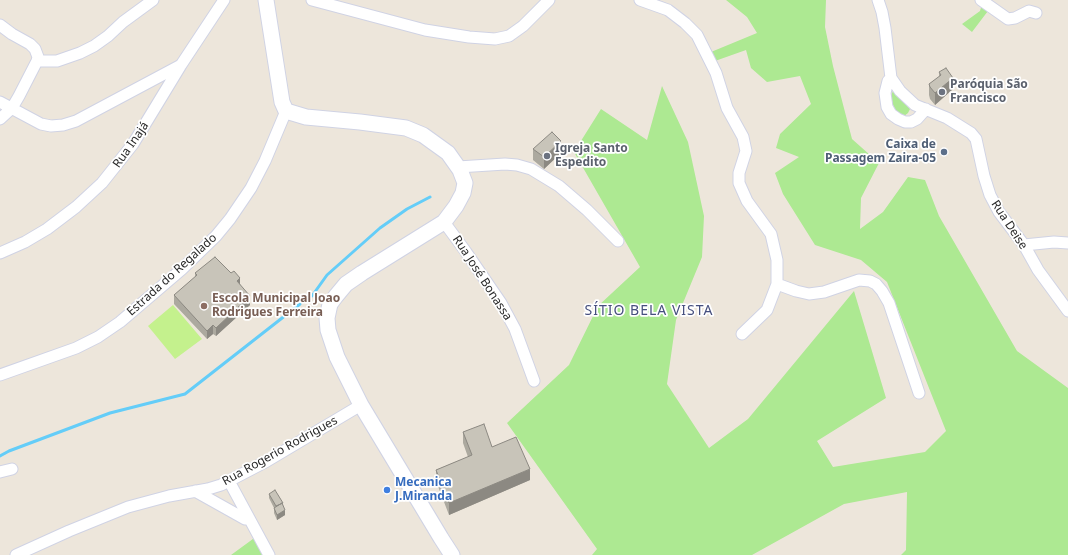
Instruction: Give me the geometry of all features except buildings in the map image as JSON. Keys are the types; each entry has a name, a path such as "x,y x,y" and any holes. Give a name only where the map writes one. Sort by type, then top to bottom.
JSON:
{"main road":[{"path":"266,0 282,102 286,111 306,117 406,128 423,135 448,153 465,182 463,193 456,206 444,222 346,284 330,304 327,318 328,330 337,357 361,405 452,555"}],"street":[{"path":"37,61 57,61 80,53 94,46 153,0"},
{"name":"Rua Inajá","path":"0,253 25,242 47,228 76,207 102,183 133,144 181,65 224,0"},
{"path":"312,0 425,30 469,37 495,39 509,36 523,26 550,0"},
{"path":"640,0 668,10 698,35 716,73 727,108 742,137 746,151 739,173 739,183 746,201 771,234 777,260 777,284 767,310 742,334"},
{"path":"878,0 885,28 891,78 888,81 884,93 887,107 891,114 905,122 911,122 917,119 926,109"},
{"path":"981,0 1008,19 1015,18 1029,11 1036,13"},
{"path":"0,24 12,34 30,44 37,53 37,61 19,96 12,108 0,119"},
{"path":"0,102 41,124 51,126 63,125 76,121 181,65"},
{"name":"Rua Deise","path":"891,78 900,91 914,105 947,118 971,133 976,140 990,195 999,212 1068,311"},
{"name":"Estrada do Regalado","path":"0,375 76,348 98,337 120,322 182,269 216,236 252,188 286,111"},
{"path":"458,168 505,164 518,165 531,169 565,190 588,210 618,241"},
{"name":"Rua José Bonassa","path":"444,222 501,303 515,329 534,381"},
{"path":"1024,246 1054,242 1068,243"},
{"path":"777,284 809,294 824,292 859,280 870,281 876,284 889,303 920,393"},
{"name":"Rua Rogerio Rodrigues","path":"16,555 128,507 169,496 208,489 229,481 267,461 361,405"},
{"path":"0,472 12,468"},
{"path":"229,481 269,555"},
{"path":"195,491 245,519"}],"green space":[{"path":"726,0 826,0 825,27 833,66 852,139 879,163 861,198 860,229 883,212 908,177 925,180 939,216 1017,351 1068,388 1068,555 901,555 906,550 907,492 844,504 752,555 592,555 597,549 507,423 569,365 598,306 640,267 574,152 601,109 647,140 662,86 688,142 704,216 702,257 676,320 667,384 709,448 748,419 854,291 886,398 817,441 833,467 925,452 946,431 887,282 861,260 815,245 783,194 775,173 799,157 776,148 780,134 811,104 800,76 767,82 751,68 746,50 715,61 711,52 757,33 747,17"},
{"path":"982,4 991,7 972,32 962,24 980,11"},
{"path":"893,91 910,109 904,116 897,113 893,105 891,96"},
{"path":"173,305 202,339 175,359 148,326"},
{"path":"257,536 265,555 231,555"}],"waterway":[{"path":"312,296 327,275 380,228 407,209 430,197"},
{"path":"0,456 9,451 110,413 185,394 300,304"}],"place":[{"name":"Paróquia São Francisco","path":"942,92"},
{"name":"Caixa de Passagem Zaira-05","path":"944,152"},
{"name":"Igreja Santo Espedito","path":"547,156"},
{"name":"Escola Municipal Joao Rodrigues Ferreira","path":"204,306"},
{"name":"Mecanica J.Miranda","path":"387,490"}],"district":[{"name":"SÍTIO BELA VISTA","path":"649,311"}]}
